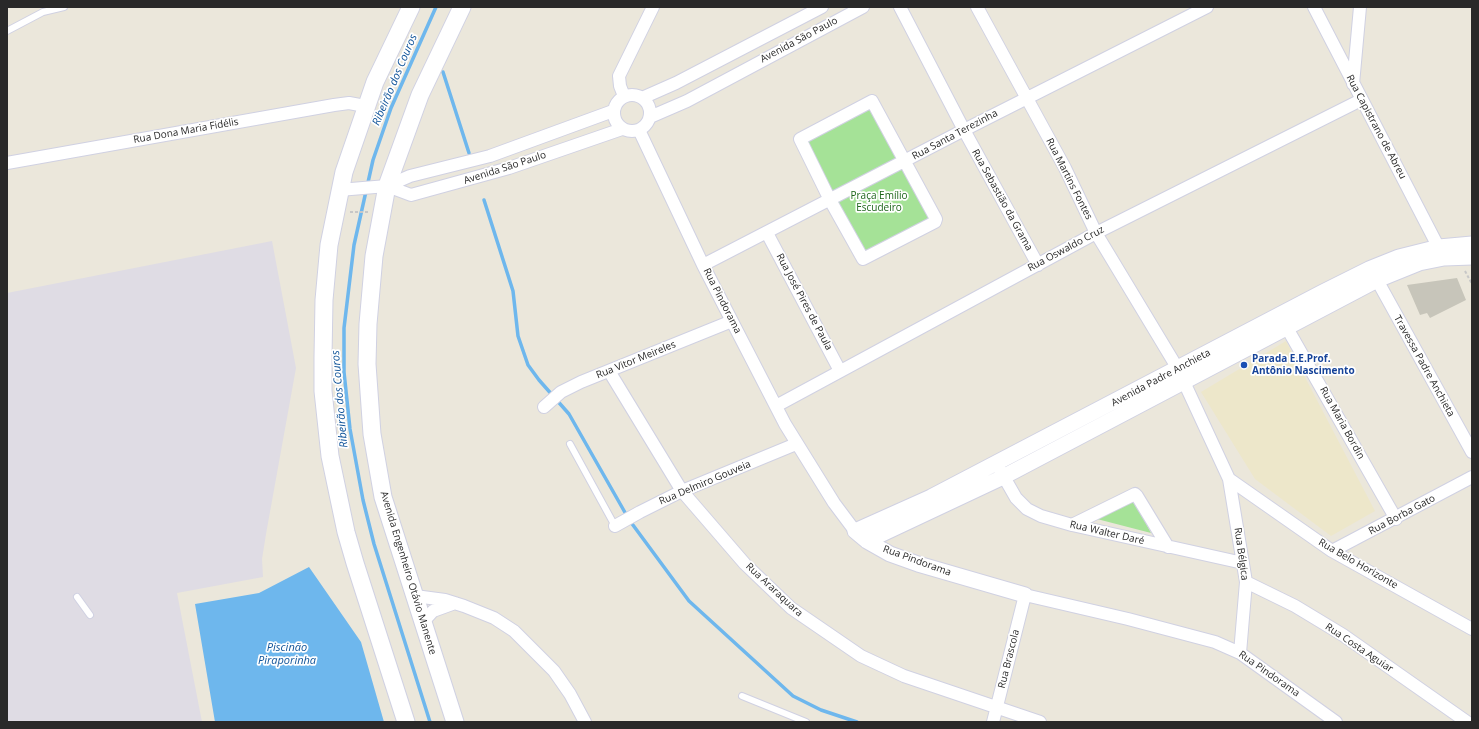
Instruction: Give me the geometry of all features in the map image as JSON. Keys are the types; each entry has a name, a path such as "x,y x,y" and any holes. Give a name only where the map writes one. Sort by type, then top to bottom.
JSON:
{"main road":[{"path":"406,722 355,563 330,456 323,391 324,300 330,240 339,190 365,106 385,60 411,7"},
{"name":"Avenida Engenheiro Otávio Manente","path":"455,722 383,497 372,434 367,364 370,289 381,218 383,186 420,95 462,7"}],"street":[{"path":"624,96 620,86 619,76 653,7"},
{"name":"Avenida São Paulo","path":"642,98 676,83 822,7"},
{"name":"Avenida São Paulo","path":"650,117 687,101 863,7"},
{"name":"Rua Sebastião da Grama","path":"900,7 964,130 1038,265"},
{"name":"Rua Martins Fontes","path":"977,7 1065,168 1096,233 1181,375 1229,479"},
{"name":"Rua Santa Terezinha","path":"703,265 1026,98 1207,7"},
{"name":"Rua Capistrano de Abreu","path":"1314,7 1353,85 1441,252"},
{"path":"1353,85 1360,7"},
{"path":"792,22 801,39"},
{"path":"630,94 642,98 650,108 650,117 646,125 639,130 630,131 622,129 614,118 613,111 615,105 624,96 630,94"},
{"name":"Rua Oswaldo Cruz","path":"776,406 1096,233 1361,100"},
{"path":"870,101 874,101 905,161 936,220 862,259 830,200 800,139 870,101"},
{"name":"Rua Dona Maria Fidélis","path":"7,163 334,105 349,103 365,106"},
{"name":"Avenida São Paulo","path":"339,190 383,186 410,176 490,156 613,111"},
{"name":"Avenida São Paulo","path":"383,186 411,195 503,170 622,129"},
{"name":"Rua Pindorama","path":"639,130 703,265 796,444 834,503 855,531 867,541 890,554 918,564 1025,595 1215,642 1240,653 1336,722"},
{"name":"Rua José Pires de Paula","path":"767,233 840,371"},
{"name":"Avenida Padre Anchieta","path":"867,541 1181,375 1323,292 1369,269 1399,257 1441,252 1472,244"},
{"name":"Avenida Padre Anchieta","path":"1181,375 1287,328 1377,280 1419,263 1441,252 1472,257"},
{"name":"Travessa Padre Anchieta","path":"1377,280 1472,452"},
{"name":"Rua Vitor Meireles","path":"546,404 560,392 581,382 732,321"},
{"name":"Rua Maria Bordin","path":"1287,328 1396,519"},
{"name":"Rua Araraquara","path":"608,371 682,491 745,564 790,608 868,660 904,676 1040,722"},
{"name":"Rua Delmiro Gouveia","path":"618,524 682,491 796,444"},
{"name":"Avenida Padre Anchieta","path":"855,531 931,497 1000,470"},
{"name":"Rua Walter Daré","path":"1000,470 1016,498 1027,508 1040,516 1072,525 1168,547 1243,562"},
{"name":"Rua Belo Horizonte","path":"1229,479 1332,551 1472,629"},
{"name":"Rua Bélgica","path":"1229,479 1246,582 1240,653"},
{"name":"Rua Borba Gato","path":"1332,551 1470,482"},
{"path":"1072,525 1135,494 1138,496 1168,547"},
{"name":"Rua Costa Aguiar","path":"1246,582 1295,606 1343,636 1467,722"},
{"name":"Rua Brascola","path":"993,722 1025,595"},
{"path":"415,596 455,603 494,618 524,640 558,676 570,694 585,722"},
{"path":"423,622 437,609 455,603"}],"lane":[{"path":"7,31 43,12 64,7"},
{"path":"570,444 618,524"},
{"path":"76,597 90,615"},
{"path":"742,696 806,722"}],"path":[{"path":"352,212 368,212"}],"shaded area":[{"path":"272,241 296,368 262,559 263,577 177,593 202,722 7,722 7,293"},
{"path":"1286,341 1375,511 1331,536 1255,479 1201,392"}],"green space":[{"name":"Praça Emílio Escudeiro","path":"870,105 929,218 863,254 807,140"},
{"path":"1134,500 1151,533 1097,519"}],"water":[{"name":"Piscinão Piraporinha","path":"309,567 361,642 384,722 215,722 195,604 259,593"}],"building":[{"path":"1457,278 1466,300 1430,318 1427,313 1420,315 1407,285"}],"waterway":[{"name":"Ribeirão dos Couros","path":"430,722 374,544 363,500 350,429 344,372 344,328 354,245 373,160 391,108 436,7"},
{"path":"443,72 469,153"},
{"path":"484,200 513,291 518,336 528,365 569,414 627,516"},
{"path":"630,521 689,601 793,696 821,710 857,722"}],"place":[{"name":"Parada E.E.Prof. Antônio Nascimento","path":"1244,365"}]}
